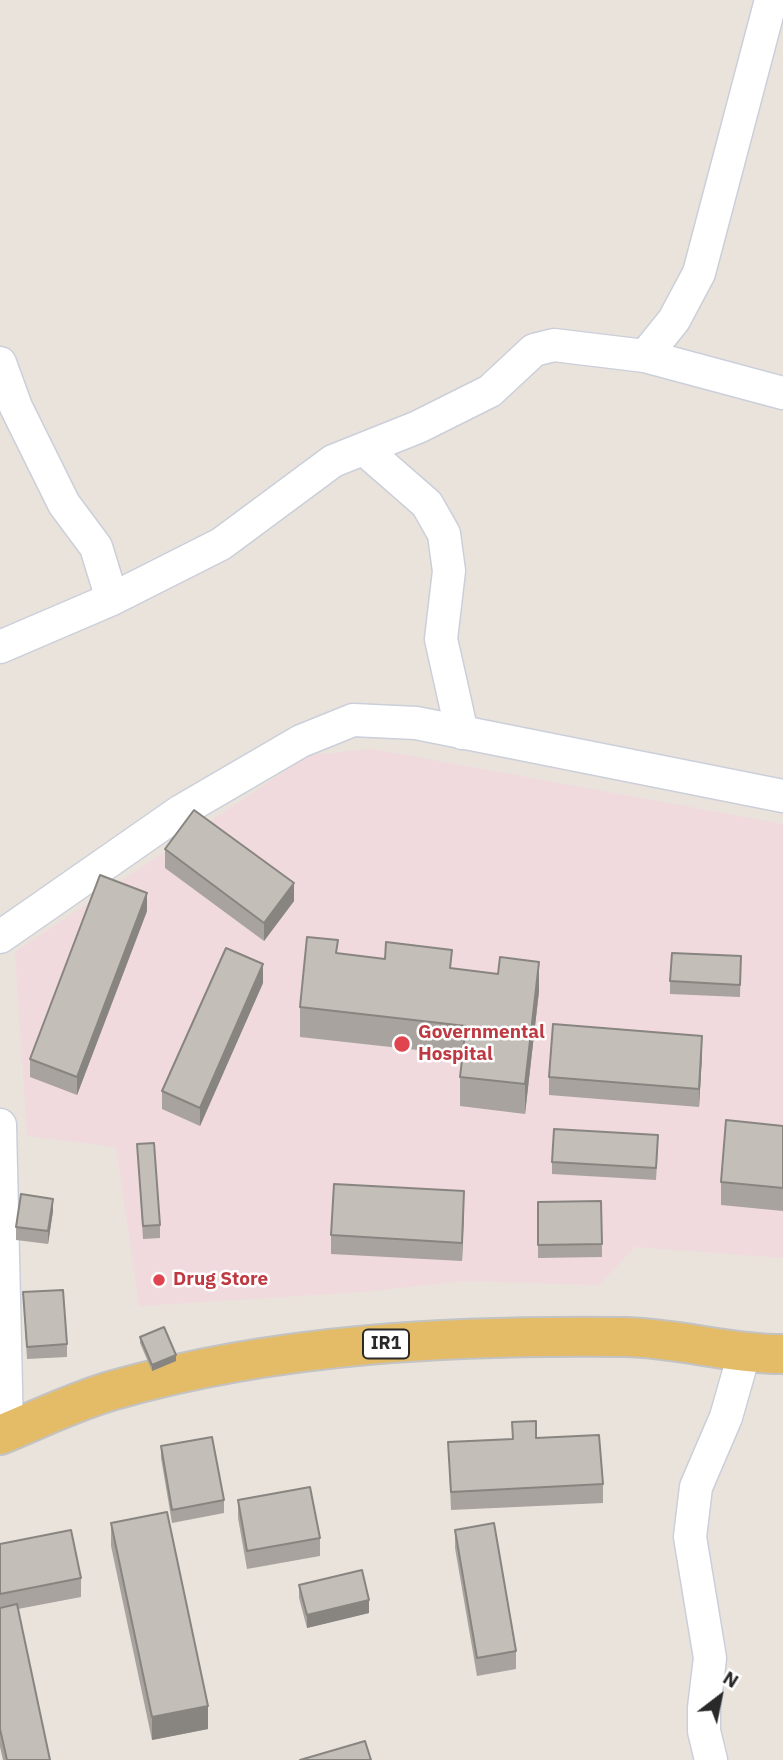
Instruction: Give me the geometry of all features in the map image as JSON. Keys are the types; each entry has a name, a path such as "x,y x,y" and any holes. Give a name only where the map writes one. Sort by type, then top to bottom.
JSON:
{"main road":[{"name":"IR1","path":"4,1433 111,1391 182,1372 277,1356 371,1345 486,1338 629,1337 744,1354 783,1354"}],"street":[{"path":"645,356 674,320 699,273 771,0"},
{"path":"0,647 112,599 220,544 274,507 333,461 418,427 490,391 534,350 554,345 645,356 783,393"},
{"path":"0,363 8,419 96,547 112,599"},
{"path":"364,449 427,504 444,534 449,571 441,639 463,733"},
{"path":"0,937 181,811 301,741 353,720 416,723 783,796"},
{"path":"0,1125 4,1433"},
{"path":"711,1760 704,1731 710,1658 690,1537 696,1487 726,1417 744,1354"}],"shaded area":[{"name":"Governmental Hospital","path":"373,749 783,824 783,1258 635,1247 599,1285 464,1281 362,1292 139,1306 116,1147 27,1136 15,952 309,755"}],"building":[{"path":"194,810 294,883 264,923 165,849"},
{"path":"100,875 147,893 77,1077 30,1059"},
{"path":"307,937 338,940 336,953 385,959 386,942 452,950 450,968 498,974 500,957 539,962 525,1084 460,1077 466,1026 300,1007"},
{"path":"226,948 263,964 200,1108 162,1091"},
{"path":"672,953 741,956 740,985 670,981"},
{"path":"553,1024 702,1036 699,1089 549,1077"},
{"path":"726,1120 783,1126 783,1188 721,1182"},
{"path":"554,1129 658,1135 656,1168 552,1162"},
{"path":"154,1143 160,1225 143,1226 137,1144"},
{"path":"334,1184 464,1191 462,1243 331,1235"},
{"path":"21,1194 53,1199 48,1231 16,1227"},
{"path":"601,1201 602,1244 538,1245 538,1202"},
{"path":"63,1290 67,1344 27,1347 23,1292"},
{"path":"164,1327 176,1355 152,1365 140,1337"},
{"path":"536,1421 536,1438 599,1435 603,1484 451,1492 448,1442 513,1439 512,1422"},
{"path":"212,1437 224,1500 172,1510 161,1446"},
{"path":"310,1487 320,1538 247,1551 238,1500"},
{"path":"167,1512 208,1706 152,1717 111,1523"},
{"path":"494,1523 516,1651 477,1658 455,1530"},
{"path":"71,1530 81,1578 0,1594 0,1544"},
{"path":"362,1570 369,1600 307,1615 299,1585"},
{"path":"17,1604 50,1760 7,1760 0,1729 0,1608"},
{"path":"365,1741 371,1760 300,1760"}],"place":[{"name":"Governmental Hospital","path":"402,1044"},
{"name":"Drug Store","path":"159,1280"}]}
